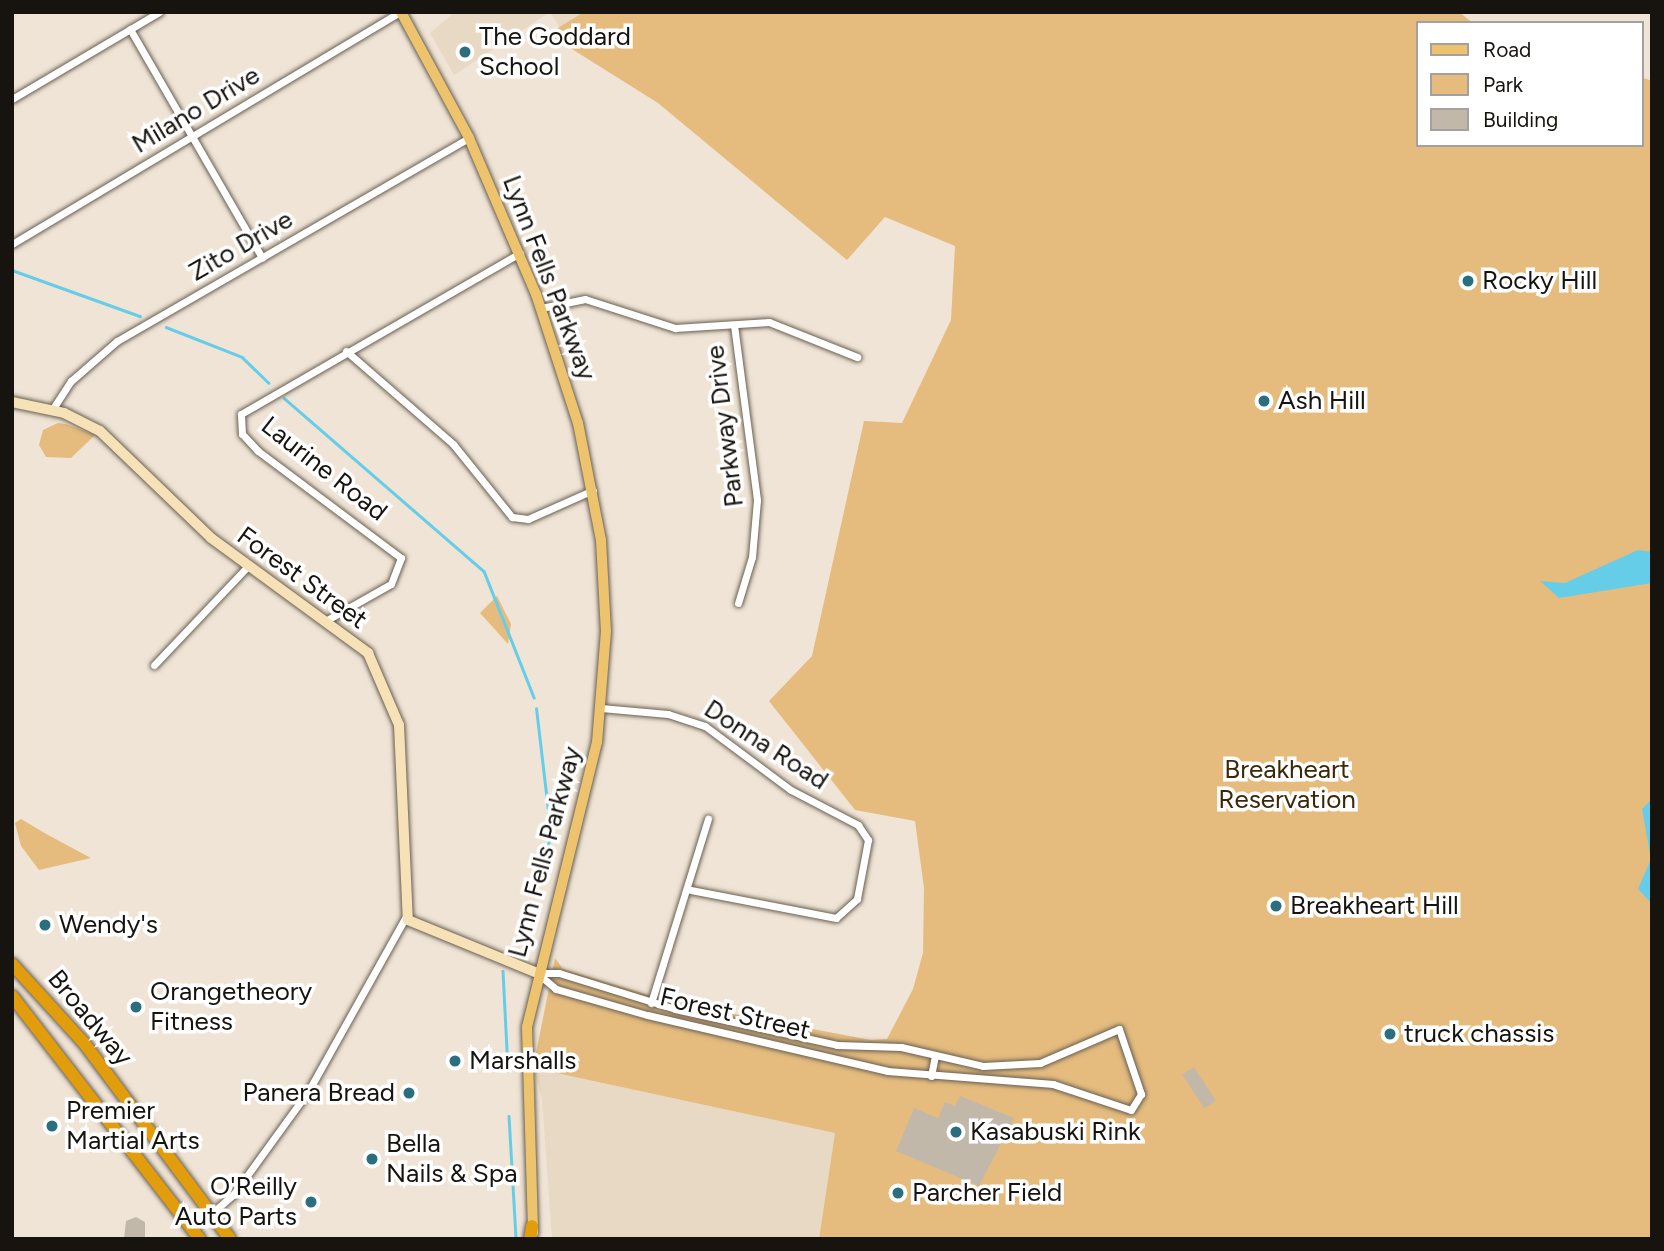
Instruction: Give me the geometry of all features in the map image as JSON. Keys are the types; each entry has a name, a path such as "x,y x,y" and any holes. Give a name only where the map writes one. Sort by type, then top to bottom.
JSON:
{"highway":[{"name":"Broadway","path":"12,964 84,1043 230,1239"},
{"name":"Broadway","path":"12,996 200,1239"}],"main road":[{"name":"Lynn Fells Parkway","path":"400,12 469,138 520,253 541,308 593,490 605,594 601,708 582,821 537,973 524,1068 532,1235"}],"street":[{"path":"12,99 159,12"},
{"name":"Milano Drive","path":"12,244 400,12"},
{"path":"130,29 262,258"},
{"name":"Zito Drive","path":"52,410 71,381 111,346 469,138"},
{"name":"Laurine Road","path":"327,620 394,581 401,558 258,451 239,421 260,399 520,253"},
{"path":"541,308 585,299 675,328 779,323 857,357"},
{"name":"Parkway Drive","path":"734,325 757,500 752,557 738,603"},
{"path":"345,351 453,444 512,517 528,519 593,490"},
{"name":"Forest Street","path":"12,402 52,410 100,432 248,566 327,620 373,660 397,714 410,861 407,914 413,925 537,973 556,989 652,1017 931,1076 1053,1084 1131,1110 1141,1094 1119,1029 1027,1066 984,1066 901,1047 837,1045 651,1003 559,973 537,973"},
{"path":"154,665 248,566"},
{"name":"Donna Road","path":"601,708 668,714 705,726 791,790 858,825 868,841 857,899 836,918 691,890"},
{"path":"651,1003 691,890 708,819"},
{"path":"212,1213 233,1195 309,1090 407,914"},
{"path":"931,1076 935,1056"},
{"path":"1027,1066 1027,1083"}],"shaded area":[{"name":"The Goddard School","path":"455,12 550,12 454,75 430,33"},
{"name":"The Goddard School","path":"550,12 616,12 571,46"},
{"path":"533,1068 835,1133 819,1239 552,1239 542,1099"}],"green space":[{"name":"Breakheart Reservation","path":"584,12 1459,12 1470,21 1416,21 1416,147 1643,147 1643,78 1652,81 1652,1239 819,1239 835,1133 533,1068 555,958 563,969 675,1003 871,1040 887,1039 913,989 923,953 924,888 915,821 855,810 769,701 812,656 864,421 902,423 951,320 955,246 885,217 847,260 658,103 548,34"},
{"path":"58,423 95,435 71,458 46,457 39,445 43,430"},
{"path":"497,596 511,624 508,644 480,613"},
{"path":"21,819 91,858 39,870 21,846 15,823"}],"water":[{"path":"1638,550 1652,552 1652,583 1559,598 1540,581 1565,583"},
{"path":"1652,799 1652,904 1638,889 1651,859 1642,809"}],"building":[{"path":"1194,1067 1216,1101 1204,1108 1182,1075"},
{"name":"Kasabuski Rink","path":"960,1096 1014,1118 979,1186 896,1151 914,1108 938,1118 945,1102 955,1106"},
{"path":"136,1217 145,1222 145,1239 124,1239 126,1221"}],"waterway":[{"path":"12,270 140,316"},
{"path":"166,327 242,357 269,383"},
{"path":"284,398 484,571 534,697"},
{"path":"530,892 551,836 536,709"},
{"path":"503,971 508,1071"},
{"path":"509,1116 516,1239"}],"place":[{"name":"The Goddard School","path":"465,52"},
{"name":"Rocky Hill","path":"1468,281"},
{"name":"Ash Hill","path":"1264,401"},
{"name":"Breakheart Hill","path":"1276,906"},
{"name":"Wendy's","path":"45,925"},
{"name":"Orangetheory Fitness","path":"136,1007"},
{"name":"truck chassis","path":"1390,1034"},
{"name":"Marshalls","path":"455,1061"},
{"name":"Panera Bread","path":"409,1093"},
{"name":"Premier Martial Arts","path":"52,1126"},
{"name":"Kasabuski Rink","path":"956,1132"},
{"name":"Bella Nails & Spa","path":"372,1159"},
{"name":"Parcher Field","path":"898,1193"},
{"name":"O'Reilly Auto Parts","path":"311,1202"}]}
